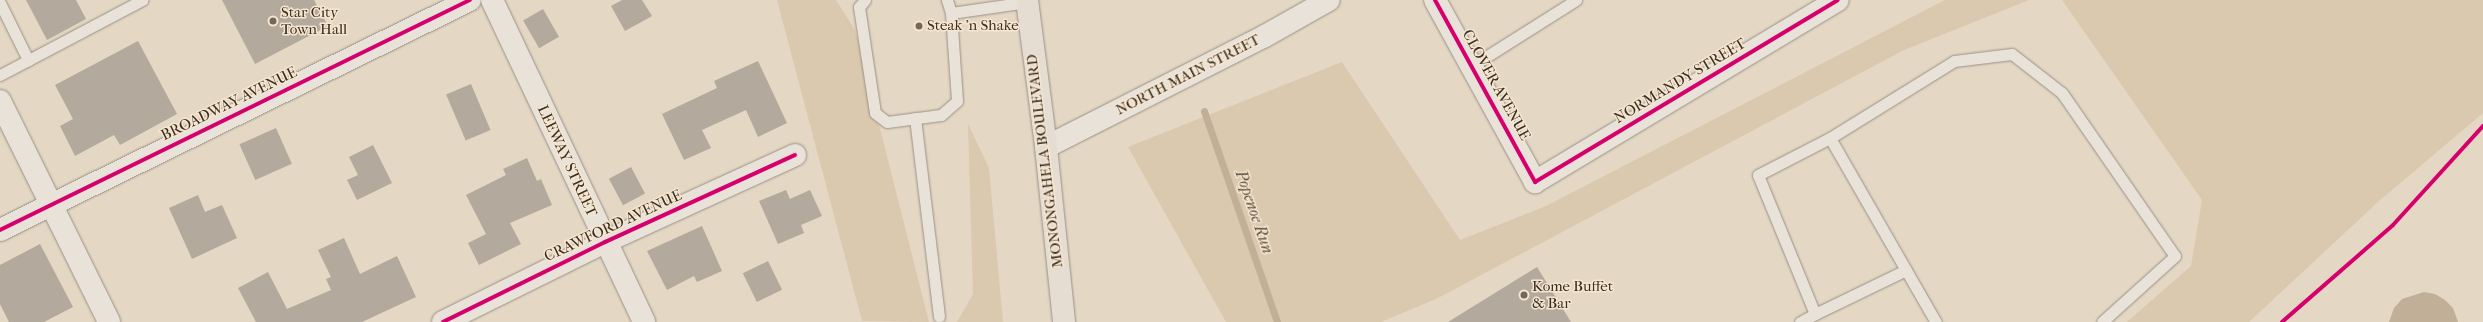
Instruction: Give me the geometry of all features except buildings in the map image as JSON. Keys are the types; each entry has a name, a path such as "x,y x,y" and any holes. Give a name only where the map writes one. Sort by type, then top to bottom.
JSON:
{"main road":[{"name":"MONONGAHELA BOULEVARD","path":"1027,1 1046,147 1064,322"}],"street":[{"name":"BROADWAY AVENUE","path":"0,230 470,0"},
{"name":"LEEWAY STREET","path":"492,0 644,322"},
{"name":"NORTH MAIN STREET","path":"1046,147 1265,36 1329,0"},
{"name":"CLOVER AVENUE","path":"1435,0 1473,65 1535,182"},
{"name":"NORMANDY STREET","path":"1535,182 1838,0"},
{"path":"0,101 53,204 109,322"},
{"name":"CRAWFORD AVENUE","path":"442,322 605,242 795,155"}],"lane":[{"path":"115,0 120,10"},
{"path":"0,75 120,10 142,0"},
{"path":"865,0 859,7 875,113 887,122 941,114 957,101 951,13 947,0"},
{"path":"1473,65 1576,0"},
{"path":"951,13 1027,1"},
{"path":"0,4 28,60"},
{"path":"1815,314 1758,175 1830,138 1954,60 2012,54 2062,93 2175,256 2102,322"},
{"path":"915,118 939,317"},
{"path":"1830,138 1936,322"},
{"path":"1800,322 1906,270"}],"shaded area":[{"path":"777,0 836,0 855,30 929,322 862,321"},
{"path":"1945,0 2029,0 1904,50 1438,298 1381,322 1226,322 1128,147 1342,62 1460,240 1546,206"},
{"path":"2062,0 2483,0 2483,113 2379,201 2249,322 2127,322 2191,266 2202,200"},
{"path":"968,124 989,168 1003,322 957,322 973,294"},
{"path":"2424,292 2435,294 2445,300 2453,308 2458,322 2389,322 2394,308 2402,299"}],"waterway":[{"name":"Popenoe Run","path":"1204,111 1277,322"}],"cycle path":[{"path":"0,230 470,0"},
{"path":"1435,0 1535,182 1838,0"},
{"path":"2282,322 2393,225 2483,126"},
{"path":"443,322 605,242 795,155"}],"place":[{"name":"Star City Town Hall","path":"273,21"},
{"name":"Steak 'n Shake","path":"919,26"},
{"name":"Kome Buffet & Bar","path":"1524,295"}]}
